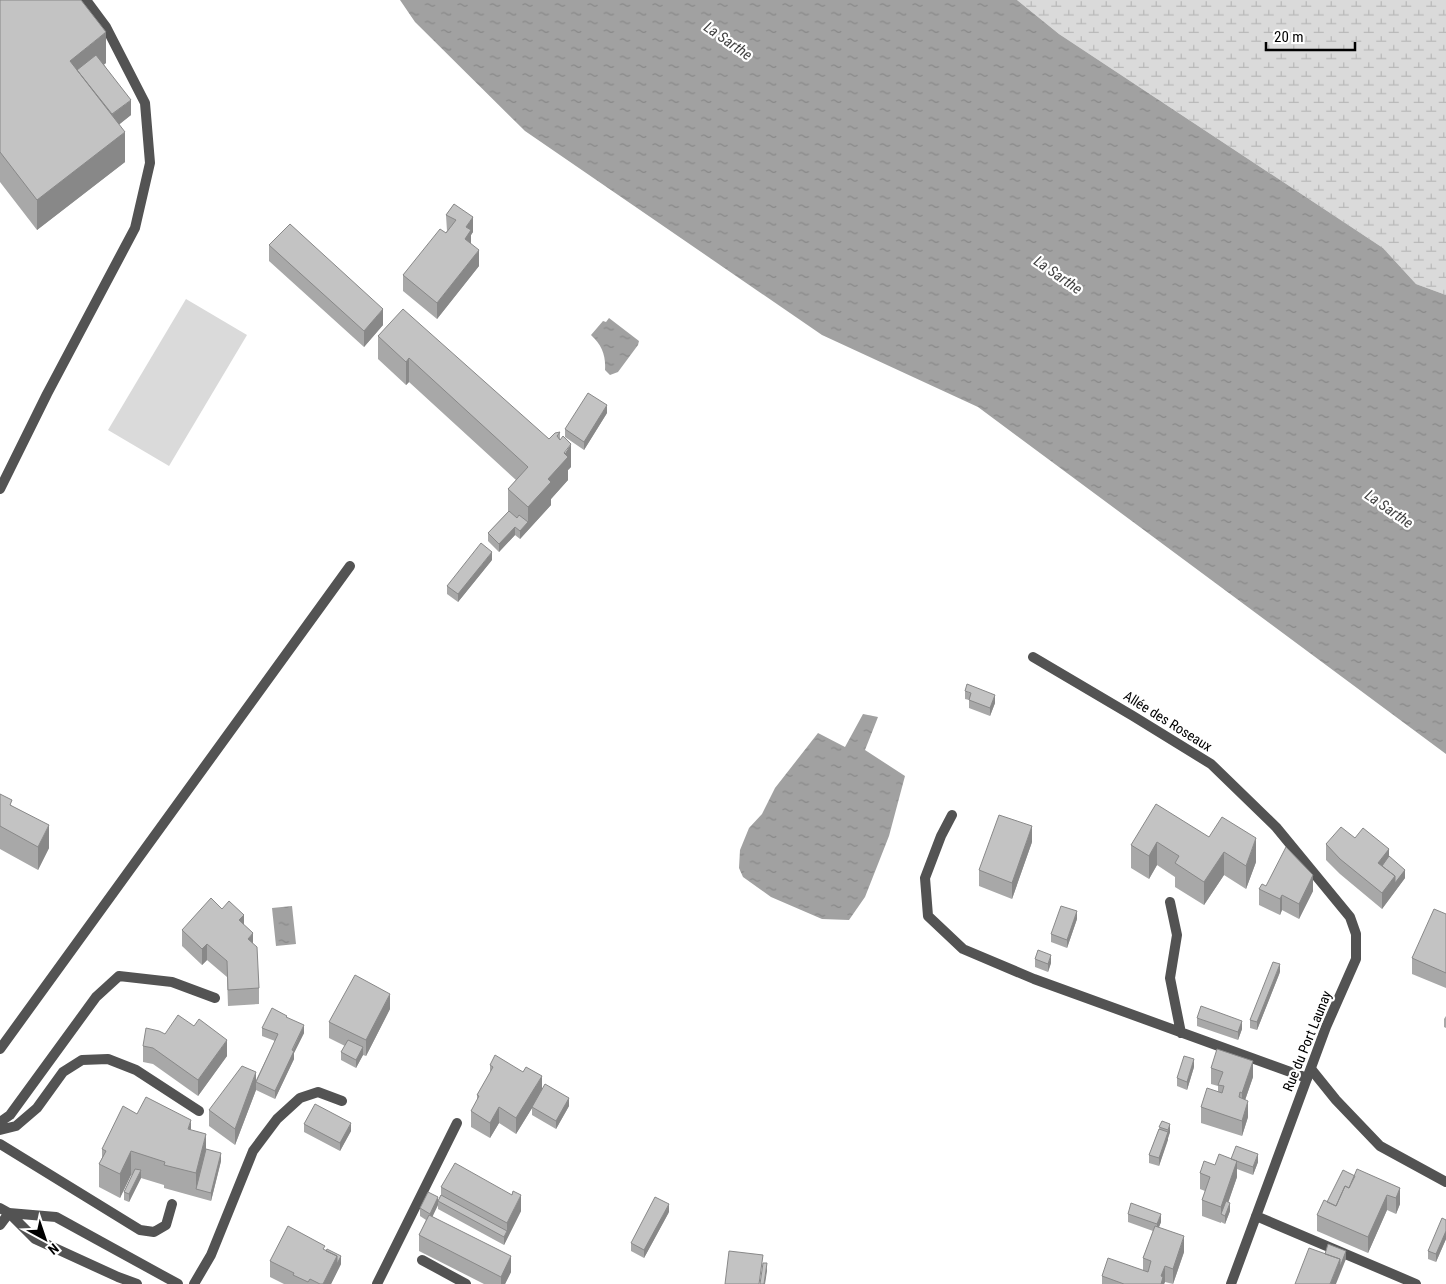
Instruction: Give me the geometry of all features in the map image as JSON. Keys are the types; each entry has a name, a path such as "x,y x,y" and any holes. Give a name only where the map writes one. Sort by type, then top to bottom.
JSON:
{"street":[{"path":"0,489 46,394 136,228 150,163 146,103 106,27 86,0"},
{"path":"0,1049 350,566"},
{"name":"Allée des Roseaux","path":"1033,657 1211,764 1276,827"},
{"path":"952,815 941,836 925,878 928,916 963,949 1034,979 1181,1032 1309,1074 1380,1146 1446,1182"},
{"name":"Rue du Port Launay","path":"1231,1284 1326,1027 1356,959 1356,934 1350,917 1276,827"},
{"path":"1170,902 1177,935 1170,978 1181,1032"},
{"path":"0,1122 10,1114 96,997 119,976 172,982 216,998"},
{"path":"0,1130 16,1126 37,1108 63,1072 82,1060 108,1059 136,1070 199,1111"},
{"path":"194,1284 211,1255 254,1151 277,1119 300,1098 318,1092 342,1101"},
{"path":"377,1284 457,1123"},
{"path":"0,1144 140,1230 154,1232 166,1225 172,1204"},
{"path":"0,1225 4,1211"},
{"path":"4,1211 35,1239 118,1277 138,1284"},
{"path":"4,1211 56,1217 178,1284"},
{"path":"1256,1216 1416,1284"},
{"path":"422,1260 466,1284"}],"green space":[{"path":"1017,0 1446,0 1446,295 1416,284 1383,248 1059,34"},
{"path":"186,299 247,335 169,466 108,430"}],"water":[{"name":"La Sarthe","path":"400,0 1017,0 1059,34 1383,248 1416,284 1446,295 1446,754 978,407 822,335 525,131 415,22"},
{"path":"609,318 639,341 618,372 610,375 605,370 605,360 601,347 591,335 603,321 606,322"},
{"path":"863,714 878,717 865,750 905,776 889,836 865,897 849,920 822,919 771,897 743,877 739,868 740,850 749,828 762,814 775,788 818,733 845,747"},
{"path":"292,906 296,944 276,946 272,908"}],"building":[{"path":"0,0 81,0 106,32 70,61 125,132 37,200 0,152"},
{"path":"96,55 131,100 112,114 77,70"},
{"path":"454,204 473,217 466,227 471,230 465,239 479,250 437,303 403,275 440,229 446,233 456,220 446,215"},
{"path":"290,224 383,309 364,331 269,245"},
{"path":"403,309 549,439 555,433 560,432 557,436 560,440 563,436 571,444 564,453 568,457 548,479 551,482 528,507 508,489 528,467 409,358 406,362 378,336"},
{"path":"588,393 607,405 584,442 565,429"},
{"path":"509,511 517,518 519,515 528,522 520,531 515,527 499,544 488,533"},
{"path":"481,543 492,552 458,594 447,586"},
{"path":"967,684 995,695 990,708 969,700 971,693 965,691"},
{"path":"0,794 12,800 10,805 49,825 38,847 0,826"},
{"path":"1156,804 1209,837 1222,817 1256,838 1246,866 1224,852 1204,882 1175,863 1179,856 1157,842 1149,856 1131,845"},
{"path":"999,815 1032,826 1012,883 979,870"},
{"path":"1341,827 1355,838 1363,828 1389,849 1378,863 1395,876 1382,893 1340,859 1326,844"},
{"path":"1286,847 1313,875 1299,904 1282,895 1280,899 1259,889 1262,884 1266,886"},
{"path":"1389,856 1405,870 1395,883 1395,876 1382,866"},
{"path":"211,898 222,909 229,901 244,915 239,920 253,933 248,939 257,947 259,988 228,990 227,961 207,944 202,949 182,930"},
{"path":"1061,906 1077,911 1067,940 1051,934"},
{"path":"1434,909 1446,914 1446,973 1412,958"},
{"path":"1038,950 1051,955 1048,964 1035,959"},
{"path":"1273,962 1280,964 1257,1022 1250,1020"},
{"path":"355,975 390,994 366,1040 329,1022"},
{"path":"1201,1006 1242,1021 1238,1032 1197,1018"},
{"path":"272,1008 304,1025 275,1091 256,1082 278,1034 262,1028"},
{"path":"178,1015 194,1026 199,1019 227,1040 198,1080 153,1048 143,1046 146,1028 165,1034"},
{"path":"348,1040 363,1047 356,1060 341,1052"},
{"path":"1217,1049 1253,1061 1239,1097 1248,1101 1242,1121 1201,1107 1207,1088 1222,1093 1224,1086 1218,1085 1223,1072 1211,1068"},
{"path":"495,1055 523,1072 526,1067 542,1076 516,1118 499,1107 490,1123 471,1111 479,1096 477,1095 493,1067 490,1065"},
{"path":"1184,1056 1194,1059 1187,1082 1177,1078"},
{"path":"242,1066 256,1072 235,1129 209,1110"},
{"path":"545,1084 569,1098 556,1121 532,1107"},
{"path":"146,1097 191,1120 188,1129 206,1134 196,1173 164,1165 165,1162 131,1151 120,1174 99,1164 106,1151 102,1149 123,1106 137,1114"},
{"path":"315,1104 351,1123 340,1143 304,1124"},
{"path":"1162,1121 1170,1124 1168,1130 1159,1127"},
{"path":"1159,1129 1168,1132 1159,1158 1149,1155"},
{"path":"1236,1146 1258,1154 1253,1167 1231,1159"},
{"path":"206,1149 221,1153 211,1193 196,1189"},
{"path":"1219,1154 1237,1161 1221,1207 1202,1200 1210,1177 1200,1173 1204,1161 1215,1165"},
{"path":"455,1163 512,1195 513,1191 521,1195 507,1223 441,1187"},
{"path":"135,1169 141,1170 129,1194 124,1192"},
{"path":"1357,1169 1400,1188 1396,1198 1387,1195 1368,1237 1317,1215 1324,1200 1336,1206 1345,1186 1349,1188"},
{"path":"1343,1170 1355,1176 1349,1188 1345,1186 1336,1206 1327,1202"},
{"path":"428,1192 438,1197 430,1214 420,1208"},
{"path":"441,1195 507,1231 504,1237 438,1201"},
{"path":"655,1197 669,1204 644,1250 631,1243"},
{"path":"1226,1201 1230,1203 1225,1216 1221,1214"},
{"path":"1131,1203 1161,1214 1157,1224 1128,1214"},
{"path":"429,1215 511,1256 501,1277 419,1235"},
{"path":"1442,1218 1446,1220 1446,1231 1436,1254 1428,1251"},
{"path":"288,1226 325,1246 323,1249 337,1256 323,1284 310,1279 308,1282 270,1261"},
{"path":"1155,1226 1184,1236 1173,1269 1165,1266 1161,1276 1163,1277 1161,1284 1124,1284 1102,1276 1108,1258 1148,1272 1151,1261 1143,1258"},
{"path":"1328,1244 1346,1251 1340,1267 1340,1259 1325,1254"},
{"path":"1309,1248 1340,1259 1330,1284 1295,1284"},
{"path":"327,1249 341,1256 337,1264 337,1256 326,1251"},
{"path":"729,1251 763,1255 759,1284 725,1284"},
{"path":"763,1263 767,1263 764,1284 760,1284"}]}
